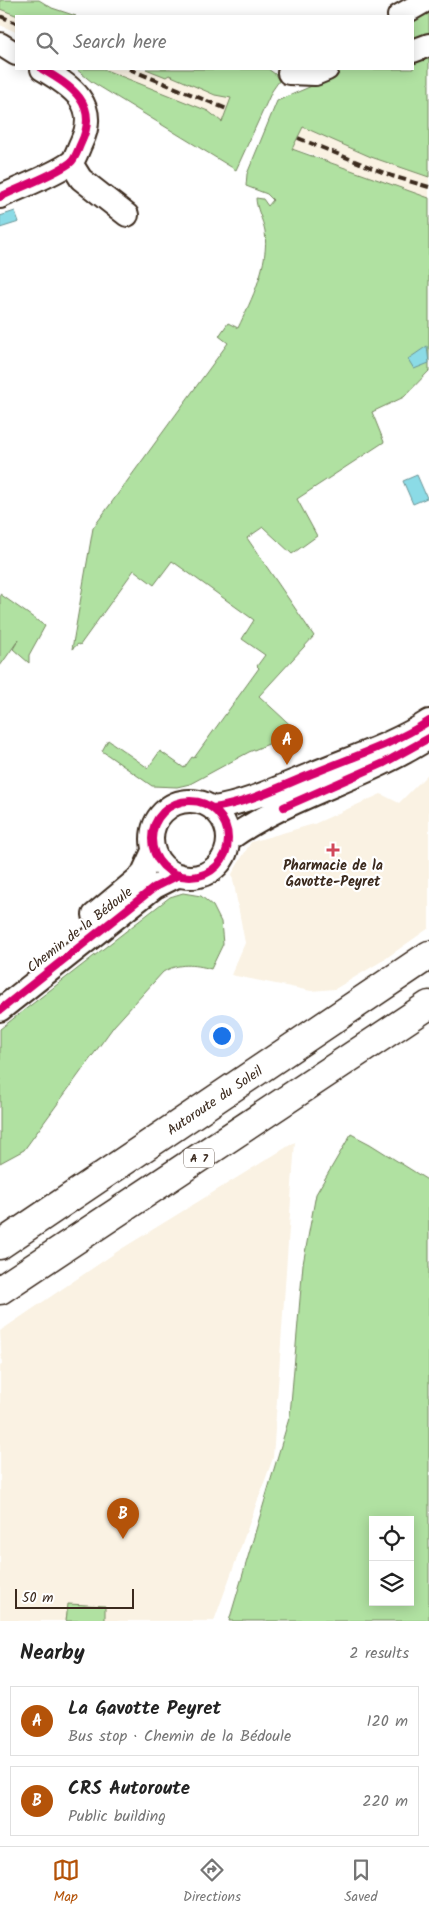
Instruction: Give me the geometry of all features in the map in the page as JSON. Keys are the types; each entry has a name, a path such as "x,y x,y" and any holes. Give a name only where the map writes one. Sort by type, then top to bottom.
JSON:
{"highway":[{"name":"Autoroute du Soleil","path":"0,1245 429,955"},
{"name":"A 7","path":"0,1290 429,1005"}],"street":[{"path":"401,15 427,0"},
{"path":"0,44 15,53"},
{"path":"414,51 429,45"},
{"path":"0,197 71,162 85,134 86,114 81,98 69,85 44,70"},
{"path":"289,74 315,74 325,70"},
{"path":"71,162 80,178 127,214"},
{"path":"213,808 244,801 371,750 429,721"},
{"path":"228,840 251,823 384,763 429,738"},
{"path":"185,801 200,802 213,808 225,823 228,840 227,851 211,871 197,876 179,875 163,866 153,851 151,838 160,814 172,804 185,801"},
{"name":"Chemin de la Bédoule","path":"0,994 142,875 153,851"},
{"name":"Chemin de la Bédoule","path":"0,1010 155,887 179,875"}],"shaded area":[{"path":"0,9 15,15 15,32 0,25"},
{"path":"105,70 148,70 166,77 169,75 215,95 231,98 223,122 207,113"},
{"path":"303,127 371,157 429,177 429,198 353,172 311,154 292,149"},
{"path":"429,773 429,928 382,961 335,989 311,991 231,975 245,943 232,874 251,842 314,824 381,794 399,803"},
{"path":"295,1142 273,1458 214,1621 0,1621 0,1365 2,1364 0,1331 118,1251"}],"green space":[{"path":"0,0 39,0 52,8 73,15 15,15 0,9"},
{"path":"429,5 429,39 414,46 414,15"},
{"path":"429,50 429,177 371,157 303,127 292,149 429,198 429,371 404,397 372,412 384,442 297,499 317,536 292,554 263,527 247,538 314,636 259,696 298,732 249,752 190,784 177,787 152,786 102,751 108,740 148,768 160,751 184,768 192,757 194,758 259,668 257,666 265,655 242,639 254,620 172,561 154,585 134,570 80,645 78,644 72,649 93,528 228,343 219,336 228,323 238,328 249,305 262,269 266,244 265,231 256,198 263,199 268,206 273,200 267,194 246,186 247,174 277,101 328,79 340,70 414,70 414,56"},
{"path":"77,70 106,70 208,111 222,122 231,98 215,95 169,75 166,77 148,70 269,70 275,74 279,81 272,91 236,170 92,82"},
{"path":"0,594 45,626 29,655 29,663 13,649 19,639 0,666"},
{"path":"183,893 201,896 213,906 221,922 223,944 211,969 186,965 174,967 163,972 114,1026 24,1150 0,1163 0,1029 170,897"},
{"path":"351,1134 429,1181 429,1621 229,1621 290,1415 303,1264 316,1194"},
{"path":"68,1604 105,1606 105,1621 66,1621"}],"water":[{"path":"15,211 19,222 0,228 0,216"},
{"path":"427,346 429,363 414,369 408,359"},
{"path":"417,475 427,498 413,504 403,481"}],"railway":[{"path":"0,16 15,23"},
{"path":"131,70 227,109"},
{"path":"298,138 392,176 429,187"}],"cycle path":[{"path":"0,197 45,177 70,163 76,154 86,129 87,117 85,107 80,98 63,82 44,70"},
{"path":"213,808 252,798 277,788 387,743 429,721"},
{"path":"284,807 384,763 429,738"},
{"path":"190,801 204,804 217,812 225,825 228,839 225,853 217,866 204,874 190,877 176,874 163,866 155,853 152,839 155,825 163,812 176,804 190,801"},
{"path":"0,1010 155,887 179,875"}],"place":[{"name":"La Gavotte Peyret","path":"287,765"},
{"name":"Pharmacie de la Gavotte-Peyret","path":"333,850"},
{"name":"CRS Autoroute","path":"123,1539"}]}
